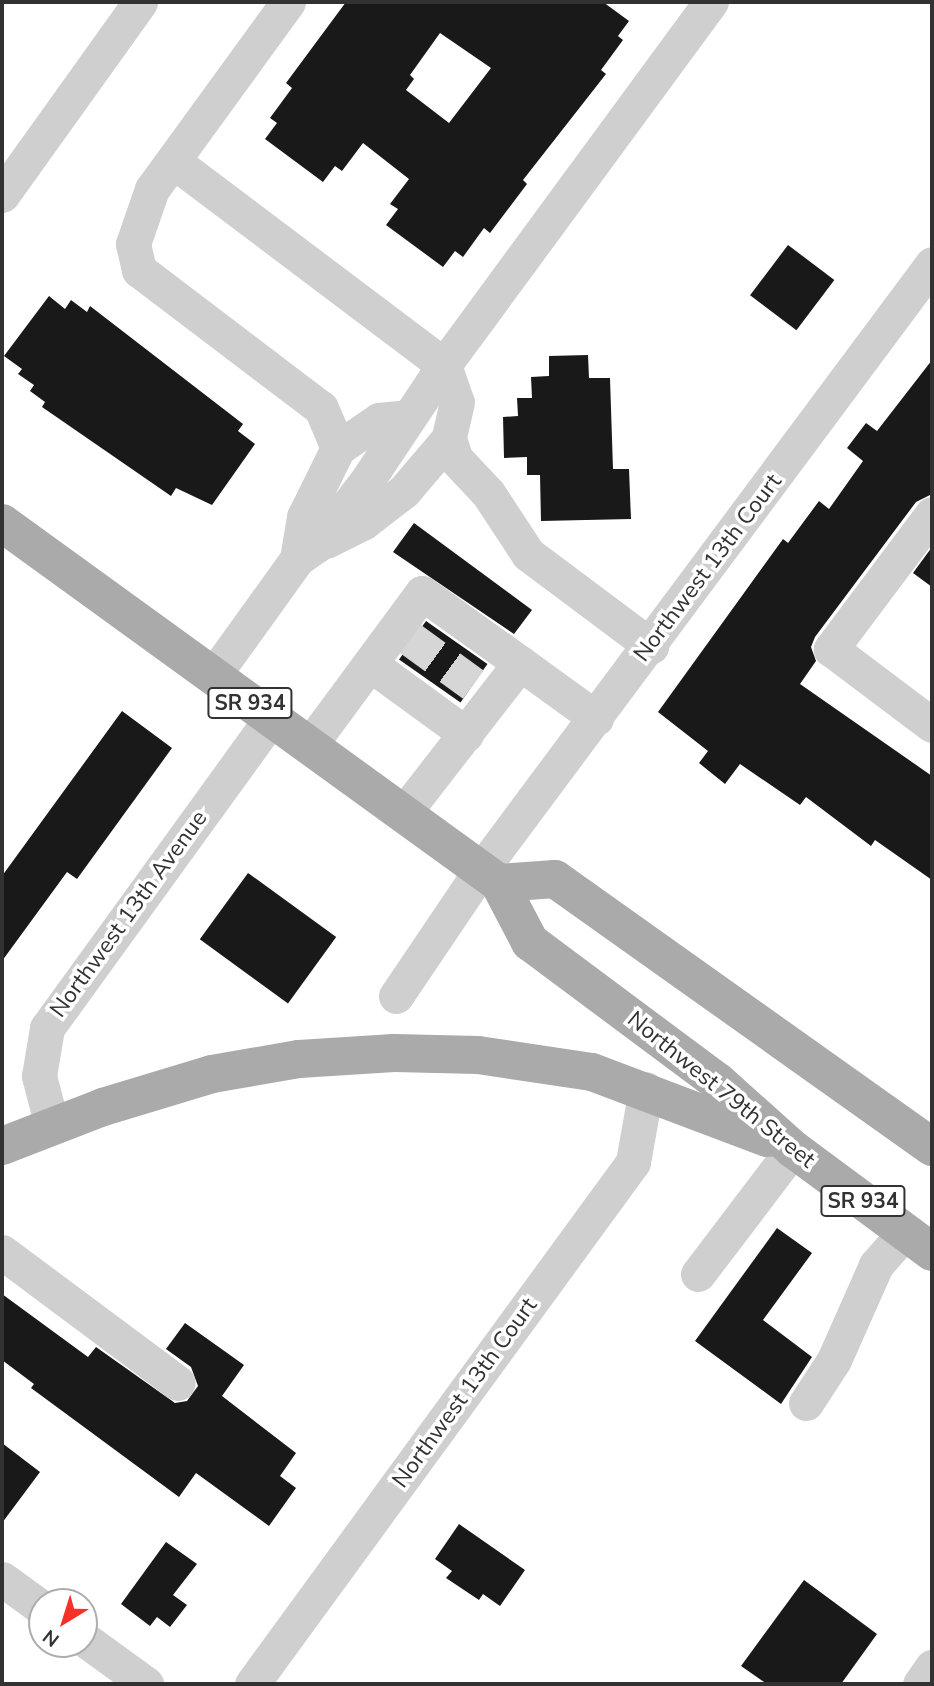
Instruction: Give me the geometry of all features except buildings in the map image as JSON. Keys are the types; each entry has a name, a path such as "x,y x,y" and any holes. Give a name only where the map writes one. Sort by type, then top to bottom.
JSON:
{"main road":[{"name":"Northwest 79th Street","path":"2,523 490,877 530,942 718,1082 793,1149 918,1242"},
{"path":"490,877 555,879 932,1147"},
{"name":"SR 934","path":"2,1146 52,1126 212,1074 346,1055 499,1058 592,1072 646,1089 793,1149"}],"street":[{"path":"2,195 140,2"},
{"path":"288,2 173,161 138,219 133,244 139,270 321,408 338,448"},
{"path":"212,676 409,417 444,365 711,2"},
{"path":"173,161 444,365 457,402 449,438 404,491 364,522 307,552"},
{"name":"Northwest 13th Court","path":"396,996 490,877 596,718 932,264"},
{"path":"307,552 304,517 338,448 379,420 409,417"},
{"path":"449,438 455,458 488,493 528,554 651,646"},
{"path":"932,514 831,649 932,725"},
{"path":"309,746 370,664 401,632 422,593 596,718"},
{"path":"403,814 466,734 483,691 520,663"},
{"path":"370,664 466,734"},
{"name":"Northwest 13th Avenue","path":"52,1126 39,1076 47,1028 271,718"},
{"name":"Northwest 13th Court","path":"252,1684 633,1162 646,1089"},
{"path":"698,1274 793,1149"},
{"path":"806,1403 834,1360 877,1265 918,1242"},
{"path":"2,1252 177,1383"},
{"path":"2,1579 28,1598"},
{"path":"98,1649 146,1684"},
{"path":"920,1684 932,1667"}],"tunnel":[{"path":"407,636 473,684"}]}
